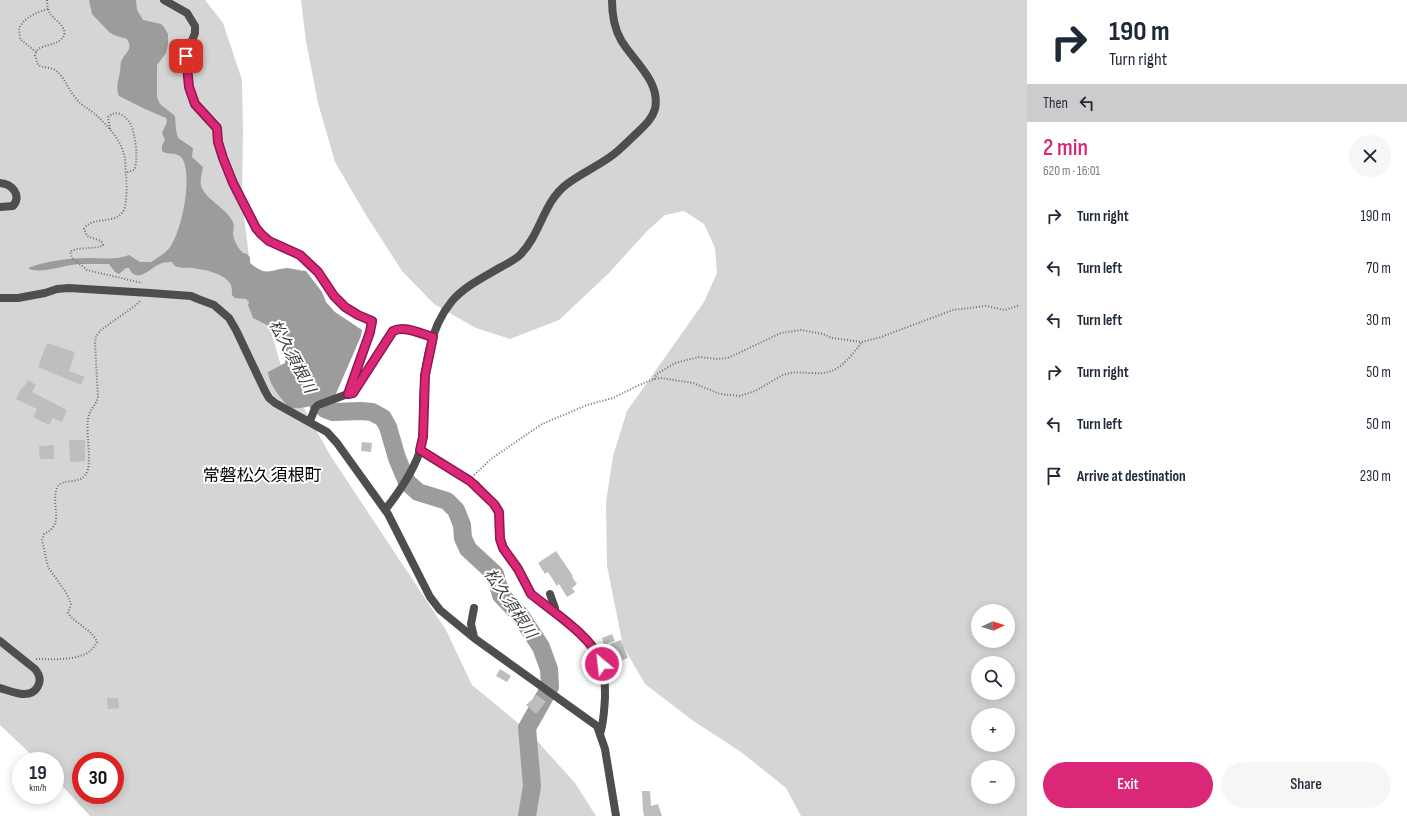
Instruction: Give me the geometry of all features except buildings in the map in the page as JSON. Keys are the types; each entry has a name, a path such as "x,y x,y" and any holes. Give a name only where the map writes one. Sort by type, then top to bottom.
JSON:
{"street":[{"path":"164,0 187,13 195,26 195,33 186,56 189,87 195,104 217,128 218,142 223,158 233,183 253,223 261,234 269,241 300,255 318,272 334,296 345,307 372,321 370,332 348,394"},
{"path":"385,510 418,457 423,437 425,375 433,337 438,322 451,302 459,293 520,255 531,239 551,200 560,190 617,151 652,117 655,107 655,97 652,86 646,74 620,39 615,23 612,0"},
{"path":"0,183 14,189 16,200 13,206 0,207"},
{"path":"0,298 18,298 57,289 69,288 191,296 214,305 229,318 269,398 275,403 329,434 385,510 430,597 440,610 474,638 597,726 605,749 616,816"},
{"path":"310,422 315,408 318,405 353,393 393,331 398,329 409,330 433,337"},
{"path":"420,450 468,479 476,485 494,504 499,512 501,544 518,569 528,590 586,638 600,657 605,682 604,715 600,734"},
{"path":"550,594 555,608 555,613"},
{"path":"474,608 471,624 474,638"},
{"path":"0,641 39,673 40,685 37,689 23,694 0,688"}],"path":[{"path":"47,0 48,9 51,16 62,25 64,34 61,40 42,46 38,49 35,59 38,65 50,68 63,77 74,97 96,115 115,136 124,153 126,182 125,207 122,212 110,220 88,224 84,228 87,236 101,241 103,245 100,247 76,249 71,251 70,254 72,258 87,270 134,280 149,285"},
{"path":"36,52 20,39 19,28 25,20 37,12 48,9"},
{"path":"111,132 108,117 114,113 120,114 127,119 132,128 135,141 137,165 134,170 125,173"},
{"path":"26,661 32,659 70,658 78,656 87,653 97,642 95,636 72,618 68,613 71,604 65,590 48,567 42,540 44,534 49,532 56,522 55,494 57,486 61,483 80,480 85,477 88,468 88,421 90,411 96,404 98,398 94,343 96,336 101,330 136,305 141,299 143,292"},
{"path":"654,380 657,374 675,363 699,357 717,359 728,358 781,333 801,330 823,334 832,338 862,342 886,335 953,310 986,306 1005,310 1020,305"},
{"path":"468,479 491,460 542,424 587,405 613,398 637,386 654,380 661,378 693,383 720,394 740,396 755,391 788,373 799,372 812,374 826,373 836,370 848,359 862,342"}],"shaded area":[{"path":"0,0 205,0 223,23 242,80 242,200 249,257 282,369 330,455 446,630 472,685 529,732 575,783 596,816 90,816 79,804 124,804 124,752 72,752 72,796 64,788 64,752 28,752 0,725"},
{"path":"301,0 1027,0 1027,816 801,816 786,788 741,752 692,720 645,684 623,646 607,566 606,502 613,456 627,411 704,302 717,273 715,248 704,224 684,211 665,215 647,231 609,273 559,320 510,339 476,328 434,304 402,271 366,215 335,162 318,103 306,41"}],"water":[{"path":"89,0 136,0 137,10 143,20 161,24 164,27 168,34 168,44 166,53 157,65 157,97 160,104 175,116 178,138 193,148 192,157 203,167 201,186 204,192 230,217 234,224 233,234 235,242 243,253 250,257 250,263 260,270 268,272 287,268 306,271 322,292 326,302 335,312 362,330 361,336 335,396 307,407 289,408 273,386 268,372 285,363 286,350 279,342 273,328 253,318 248,305 249,302 246,299 235,298 232,295 231,285 228,281 224,277 213,272 201,269 180,268 172,262 162,263 140,275 132,273 129,268 126,268 119,274 115,272 109,264 78,264 45,270 33,270 28,268 42,263 66,259 114,258 129,255 140,262 151,262 170,247 178,228 185,203 186,177 185,166 182,158 178,155 162,151 162,145 165,140 162,133 167,122 166,118 119,96 117,87 121,63 129,49 129,43 127,39 109,32 92,14"}],"waterway":[{"name":"松久須根川","path":"308,389 317,402 325,409 333,412 372,412 383,418 388,427 397,458 407,482 418,492 447,501 456,510 462,525 463,538 468,549 495,574 501,595 520,615 541,647 549,669 550,687 527,728 532,786 527,816"}],"district":[{"name":"常磐松久須根町","path":"262,475"}],"route":[{"path":"186,56 189,87 195,104 217,128 218,145 223,158 233,183 256,228 269,241 300,255 318,272 334,296 345,307 358,315 370,319 373,323 348,394 353,393 393,331 398,329 409,330 433,337 425,375 423,437 420,450 476,485 494,504 499,512 501,544 518,569 528,590 590,642 600,657 602,664"}]}
